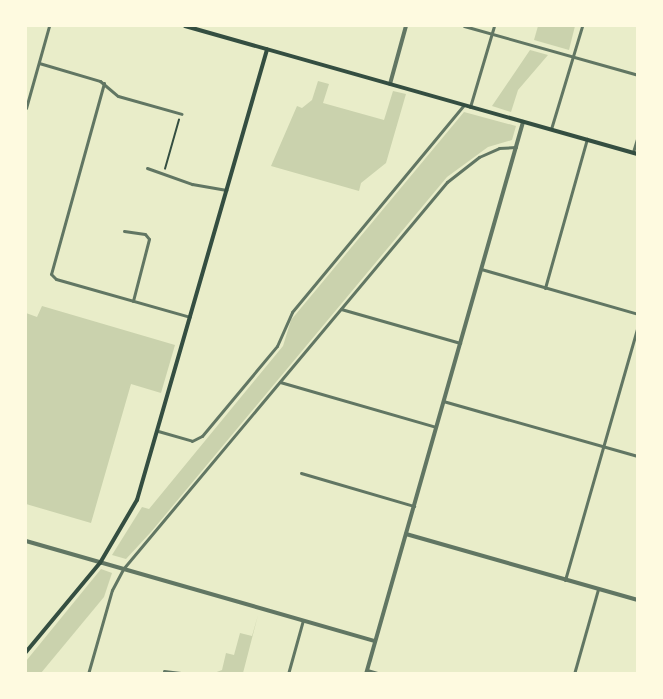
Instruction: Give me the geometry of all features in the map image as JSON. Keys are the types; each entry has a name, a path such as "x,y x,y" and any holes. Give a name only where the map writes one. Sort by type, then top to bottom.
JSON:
{"main road":[{"path":"186,26 635,153"},
{"path":"26,652 100,563 135,506 267,49"}],"street":[{"path":"26,108 49,26"},
{"path":"390,84 406,26"},
{"path":"464,26 638,75"},
{"path":"470,107 494,26"},
{"path":"551,129 582,26"},
{"path":"39,63 104,83 118,96 182,114"},
{"path":"104,83 52,278 190,317"},
{"path":"158,431 192,441 202,436 277,346 292,312 464,105"},
{"path":"381,674 367,672 523,122"},
{"path":"635,153 638,136"},
{"path":"545,288 587,139"},
{"path":"88,674 112,590 123,569 447,182 479,157 499,148 516,147"},
{"path":"147,168 195,185 226,190"},
{"path":"124,231 137,232 149,239 133,301"},
{"path":"481,269 638,314"},
{"path":"341,309 460,343"},
{"path":"565,580 638,326"},
{"path":"280,382 436,427"},
{"path":"443,401 638,456"},
{"path":"301,473 414,506"},
{"path":"406,534 638,600"},
{"path":"26,541 375,641"},
{"path":"574,674 598,589"},
{"path":"288,674 303,620"},
{"path":"164,671 187,674"}],"path":[{"path":"165,169 179,120"}],"green space":[{"path":"538,26 575,26 569,50 534,40"},
{"path":"530,50 548,55 518,90 511,112 492,106"},
{"path":"318,81 329,84 323,103 384,120 393,91 406,94 386,163 361,183 359,191 271,166 297,106 302,108 312,100"},
{"path":"464,112 516,126 512,140 488,147 447,177 151,532 126,559 112,555 142,507 149,509 283,346 291,320"},
{"path":"42,306 175,345 161,393 131,384 91,523 26,504 26,313 37,317"},
{"path":"101,569 112,573 104,597 41,673 26,673 26,661"},
{"path":"258,615 243,673 214,673 222,670 226,653 234,655 240,633 252,636"}]}
